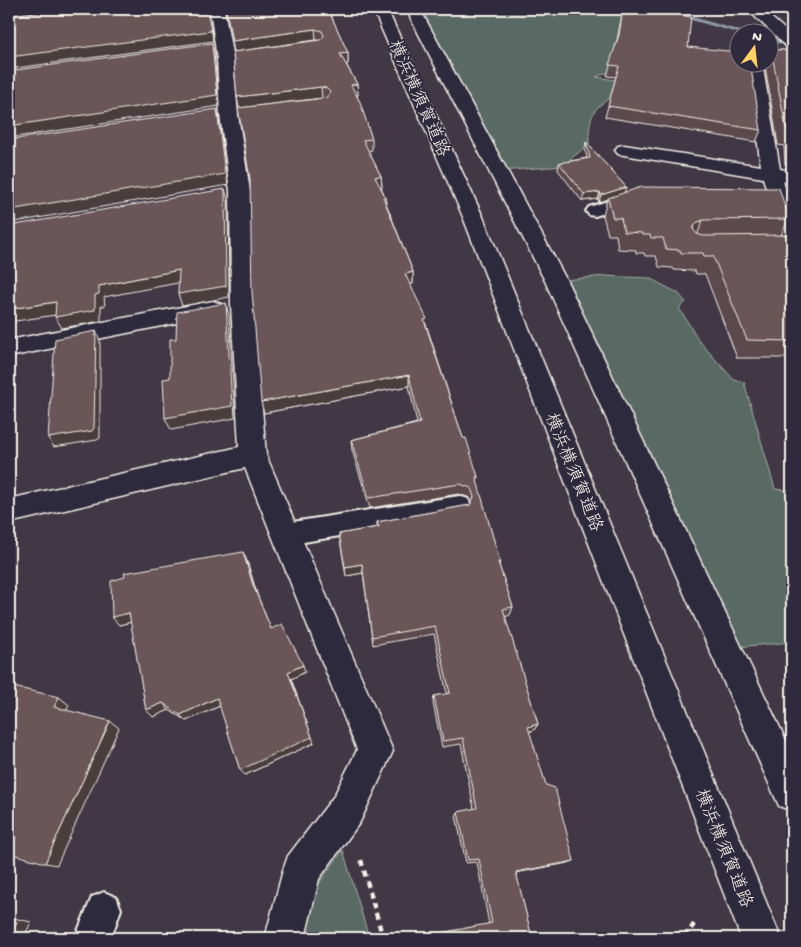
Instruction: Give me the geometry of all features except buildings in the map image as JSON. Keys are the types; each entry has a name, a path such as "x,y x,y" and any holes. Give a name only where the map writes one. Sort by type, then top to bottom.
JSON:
{"main road":[{"path":"216,9 224,53 229,114 230,193 242,304 253,455 375,752 347,809 302,870 285,938"},
{"name":"横浜横須賀道路","path":"380,9 473,217 761,938"},
{"name":"横浜横須賀道路","path":"414,9 556,281 792,792"},
{"path":"778,30 790,36"},
{"path":"756,72 771,174 792,238"},
{"path":"624,150 792,177"},
{"path":"9,349 242,304"},
{"path":"9,511 253,455"}],"lane":[{"path":"595,211 644,194 654,194"},
{"path":"760,198 779,199"},
{"path":"773,245 792,245"},
{"path":"286,534 458,506"}],"path":[{"path":"347,809 383,938"},
{"path":"685,938 694,924"}],"green space":[{"path":"413,9 614,9 622,13 625,24 611,71 596,77 622,81 620,92 603,103 594,112 591,118 589,144 562,166 500,171"},
{"path":"604,276 649,278 678,293 686,302 679,308 700,342 734,380 744,382 775,489 792,491 792,642 726,648 556,281"},
{"path":"343,850 369,938 300,938 307,900"}],"waterway":[{"path":"675,16 691,18 728,28"},
{"path":"778,42 792,45"}]}
